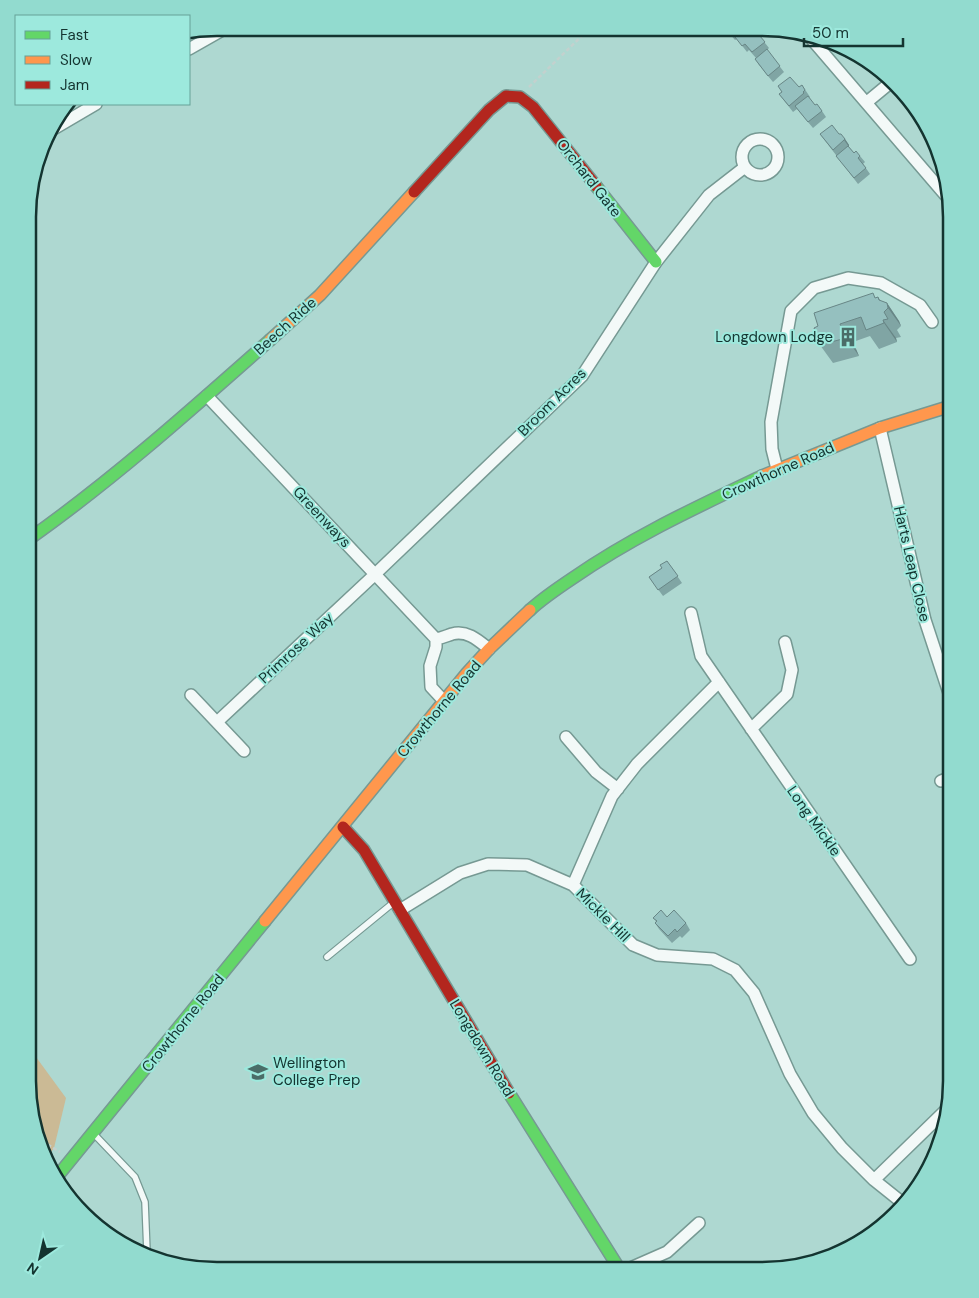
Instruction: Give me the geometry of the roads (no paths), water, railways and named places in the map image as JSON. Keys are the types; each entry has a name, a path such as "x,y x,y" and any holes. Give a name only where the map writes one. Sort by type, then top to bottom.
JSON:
{"street":[{"path":"190,48 211,37"},
{"path":"817,45 940,189"},
{"path":"867,102 887,86"},
{"name":"Beech Ride","path":"36,533 73,508 207,396 320,295 498,101 506,96 520,97"},
{"name":"Orchard Gate","path":"520,97 533,108 656,262"},
{"path":"63,123 94,105"},
{"name":"Broom Acres","path":"375,573 582,376 656,262 709,195 745,167"},
{"path":"777,469 772,449 771,422 791,311 814,288 848,278 881,283 920,305 932,322"},
{"name":"Greenways","path":"207,396 436,638"},
{"name":"Crowthorne Road","path":"61,1172 444,701 489,649 539,601 596,561 671,520 777,469 880,428 943,408"},
{"name":"Harts Leap Close","path":"880,428 924,620 943,676"},
{"name":"Primrose Way","path":"217,722 375,573"},
{"name":"Long Mickle","path":"691,613 701,656 910,959"},
{"path":"444,701 431,687 430,666 436,648 436,638 443,638 453,634 474,636 489,649"},
{"path":"751,729 787,694 792,670 785,642"},
{"path":"573,885 612,796 637,764 718,682"},
{"path":"191,695 244,751"},
{"path":"566,738 596,772 618,789"},
{"name":"Longdown Road","path":"344,826 364,850 517,1106 615,1262"},
{"name":"Mickle Hill","path":"397,906 460,873 488,864 526,865 573,885 633,945 657,955 713,959 735,970 754,993 790,1074 813,1113 842,1148 874,1180 898,1200"},
{"path":"874,1180 939,1117"},
{"path":"644,1262 667,1252 699,1222"}],"lane":[{"path":"327,957 397,906"},
{"path":"93,1132 135,1178 145,1202 147,1247"}],"place":[{"name":"Longdown Lodge","path":"848,337"},
{"name":"Wellington College Prep","path":"258,1072"}]}
